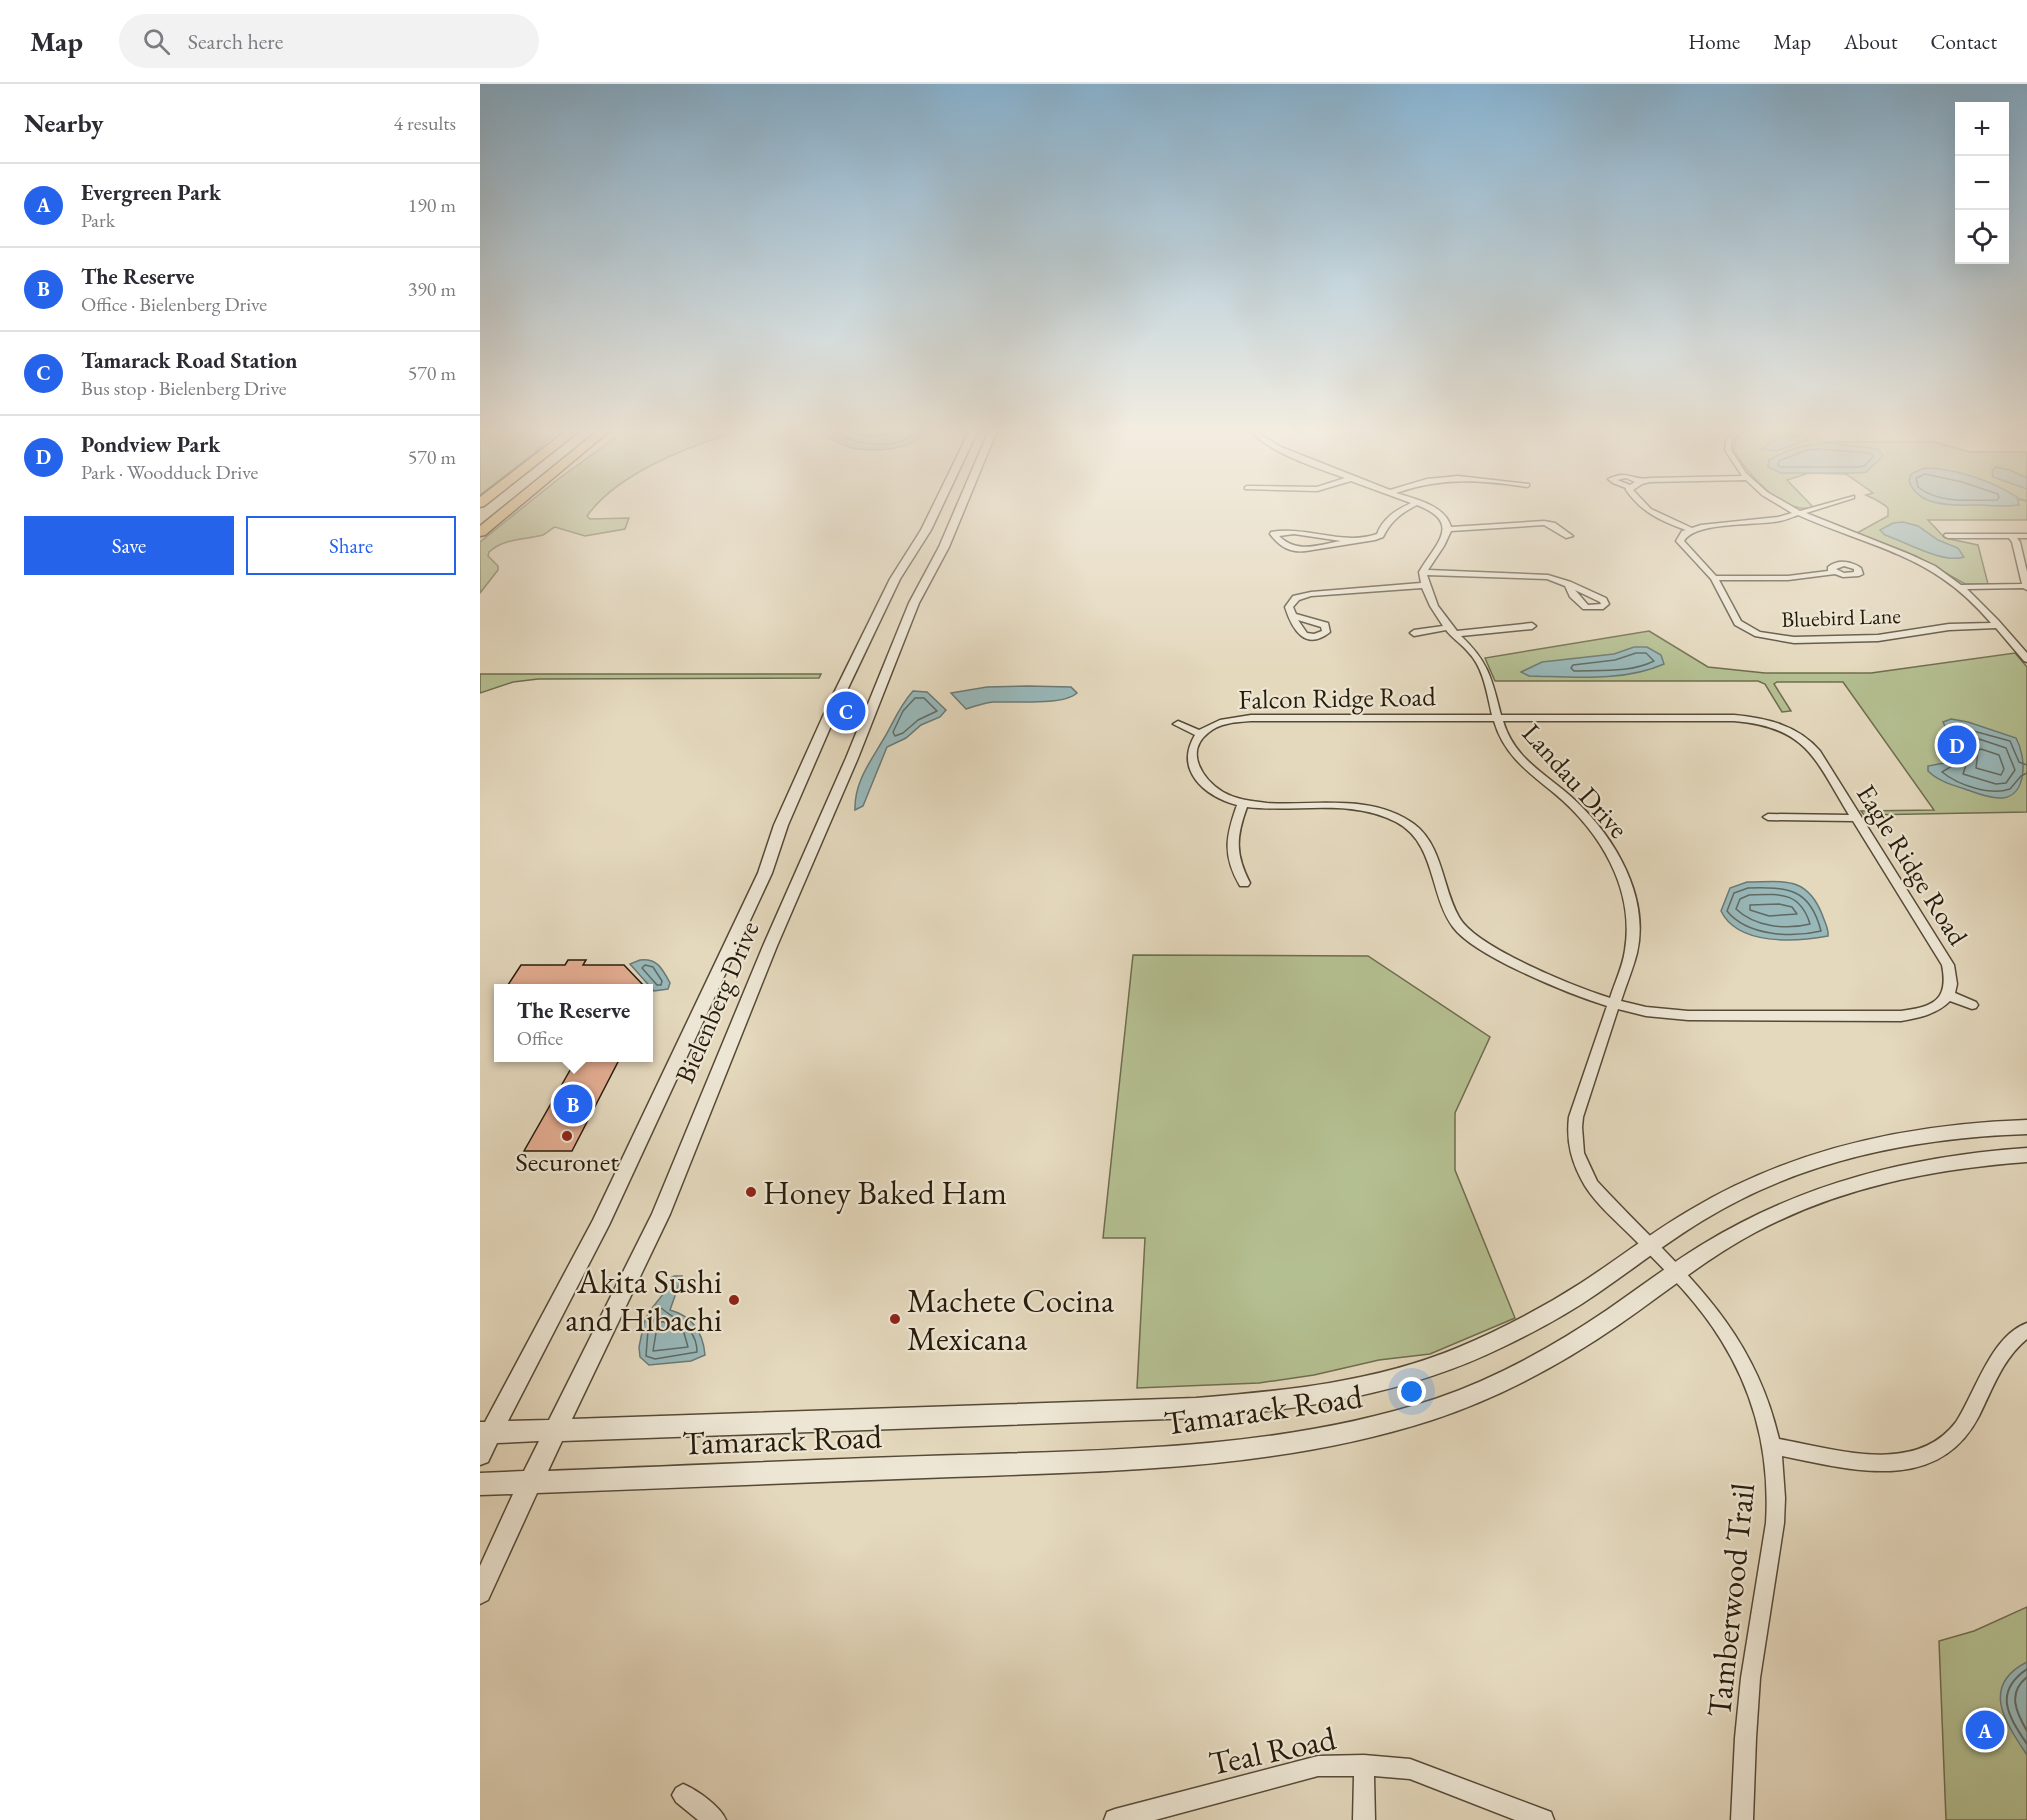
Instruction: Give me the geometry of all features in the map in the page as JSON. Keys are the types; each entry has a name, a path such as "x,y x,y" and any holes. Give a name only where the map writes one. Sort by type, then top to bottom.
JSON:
{"highway":[{"path":"480,532 509,509"}],"street":[{"name":"Bielenberg Drive","path":"480,1454 486,1432 600,1225 765,873 781,825 834,705 895,579 926,530 936,509"},
{"name":"Bielenberg Drive","path":"480,1592 530,1483 662,1214 770,946 852,758 914,603 944,547 960,509"},
{"path":"1357,541 1294,532 1274,534 1284,546 1299,550 1357,541 1380,535 1386,523 1403,509"},
{"path":"1423,572 1442,546 1448,528 1441,515 1430,509"},
{"path":"1646,509 1692,530 1711,524 1770,520 1816,509"},
{"path":"1792,509 1903,552 1932,567 1964,590 2027,659"},
{"path":"1448,528 1544,524 1552,525 1569,536"},
{"name":"Bluebird Lane","path":"1692,530 1681,537 1681,544 1714,578 1734,618 1746,629 1770,637 1794,640 1878,638 1942,628 1998,626"},
{"path":"1948,536 2027,536"},
{"path":"1964,590 2026,588 2016,541 2012,536"},
{"path":"1423,572 1548,577 1568,584"},
{"name":"Landau Drive","path":"1423,572 1424,585 1432,605 1482,666 1497,719 1513,752 1527,767 1565,796 1587,819 1614,859 1623,878 1630,900 1633,924 1631,952 1576,1118 1574,1142 1582,1168 1592,1185 1651,1245"},
{"path":"1714,578 1788,578 1835,572"},
{"path":"1292,616 1289,607 1292,601 1311,594 1424,585"},
{"path":"1414,633 1532,626"},
{"path":"1733,633 1746,629"},
{"name":"Falcon Ridge Road","path":"1200,734 1223,723 1251,718 1497,719"},
{"name":"Eagle Ridge Road","path":"1497,719 1734,718 1762,721 1798,735 1815,751 1948,965 1951,985 1948,995"},
{"path":"1786,729 1797,722"},
{"path":"1178,724 1200,734 1192,754 1198,776 1206,787 1217,795 1243,803 1363,807 1380,811 1405,822 1418,831 1431,850 1449,908 1454,920 1465,932 1482,945 1547,979 1615,1004 1664,1014 1697,1016 1901,1016 1918,1014 1936,1006 1948,995 1972,1005"},
{"path":"1243,803 1232,832 1231,846 1236,867 1244,883"},
{"path":"1767,817 1857,818"},
{"name":"Tamarack Road","path":"486,1432 1196,1408 1268,1403 1312,1396 1426,1367 1494,1341 1573,1299 1712,1206 1744,1189 1827,1157 1918,1137 2027,1127"},
{"name":"Tamarack Road","path":"480,1484 1194,1456 1314,1441 1373,1427 1436,1408 1512,1377 1557,1353 1609,1320 1710,1249 1772,1214 1833,1189 1911,1168 1974,1158 2027,1155"},
{"name":"Tamberwood Trail","path":"1651,1245 1696,1291 1727,1334 1748,1371 1761,1405 1772,1446 1775,1521 1744,1731 1742,1820"},
{"path":"1772,1446 1876,1463 1921,1460 1938,1451 1954,1438 2006,1347 2017,1335 2027,1330"},
{"path":"1364,1765 1364,1820"},
{"name":"Teal Road","path":"1115,1820 1318,1766 1364,1765 1410,1769 1543,1820"},
{"path":"682,1795 715,1820"}],"green space":[{"path":"521,509 593,509 587,516 590,519 629,518 625,529 585,536 555,527 543,535 495,547 488,556 498,566 498,570 480,593 480,542"},
{"path":"1888,509 2027,509 2027,520 1928,520 1945,538 1978,545 1988,584 1965,584 1916,556 1857,533 1888,516"},
{"path":"1649,631 1708,667 1765,673 1871,673 2015,653 2027,667 2027,812 1864,815 1861,811 1934,810 1843,682 1777,682 1774,684 1791,711 1782,712 1765,684 1758,681 1495,681 1485,658"},
{"path":"480,674 821,674 819,678 538,679 513,682 480,693"},
{"path":"1133,955 1368,956 1490,1037 1455,1113 1455,1170 1515,1318 1430,1354 1379,1360 1314,1375 1259,1383 1137,1388 1145,1238 1103,1238"},
{"path":"2027,1607 2027,1820 1946,1820 1939,1641 1974,1631"}],"water":[{"path":"1903,522 1918,526 1938,540 1958,548 1964,557 1946,558 1935,555 1885,535 1880,530 1893,523"},
{"path":"1634,647 1647,647 1661,655 1664,664 1632,674 1598,677 1529,676 1521,672 1542,662 1614,654"},
{"path":"987,687 1071,687 1077,693 1061,700 993,702 966,709 951,693"},
{"path":"913,691 927,692 946,710 940,717 921,725 906,738 887,747 863,806 855,810 857,791 864,773 900,709"},
{"path":"1951,719 1968,722 2016,738 2022,756 2022,775 2016,791 2010,796 1988,797 1945,782 1928,771 1928,766 1949,762 1955,755 1955,748 1943,722"},
{"path":"1747,882 1782,882 1801,887 1816,901 1828,930 1828,936 1785,940 1754,936 1740,931 1721,911 1730,888"},
{"path":"640,960 655,962 670,983 668,989 654,991 653,984 648,984 630,964"},
{"path":"682,1276 670,1310 684,1316 695,1326 702,1339 705,1355 691,1361 649,1365 640,1357 639,1347 644,1323 649,1312 664,1293 669,1279"},
{"path":"2027,1662 2027,1755 2005,1717 2001,1705 2001,1693 2004,1682"}],"building":[{"path":"568,960 586,960 583,965 624,965 642,984 509,984 521,965 565,965"},
{"path":"575,1062 618,1062 572,1151 524,1151"}],"place":[{"name":"Tamarack Road Station","path":"846,711"},
{"name":"Pondview Park","path":"1957,745"},
{"name":"The Reserve","path":"573,1104"},
{"name":"Securonet","path":"567,1136"},
{"name":"Honey Baked Ham","path":"751,1192"},
{"name":"Akita Sushi and Hibachi","path":"734,1300"},
{"name":"Machete Cocina Mexicana","path":"895,1319"},
{"name":"Evergreen Park","path":"1985,1730"}]}
